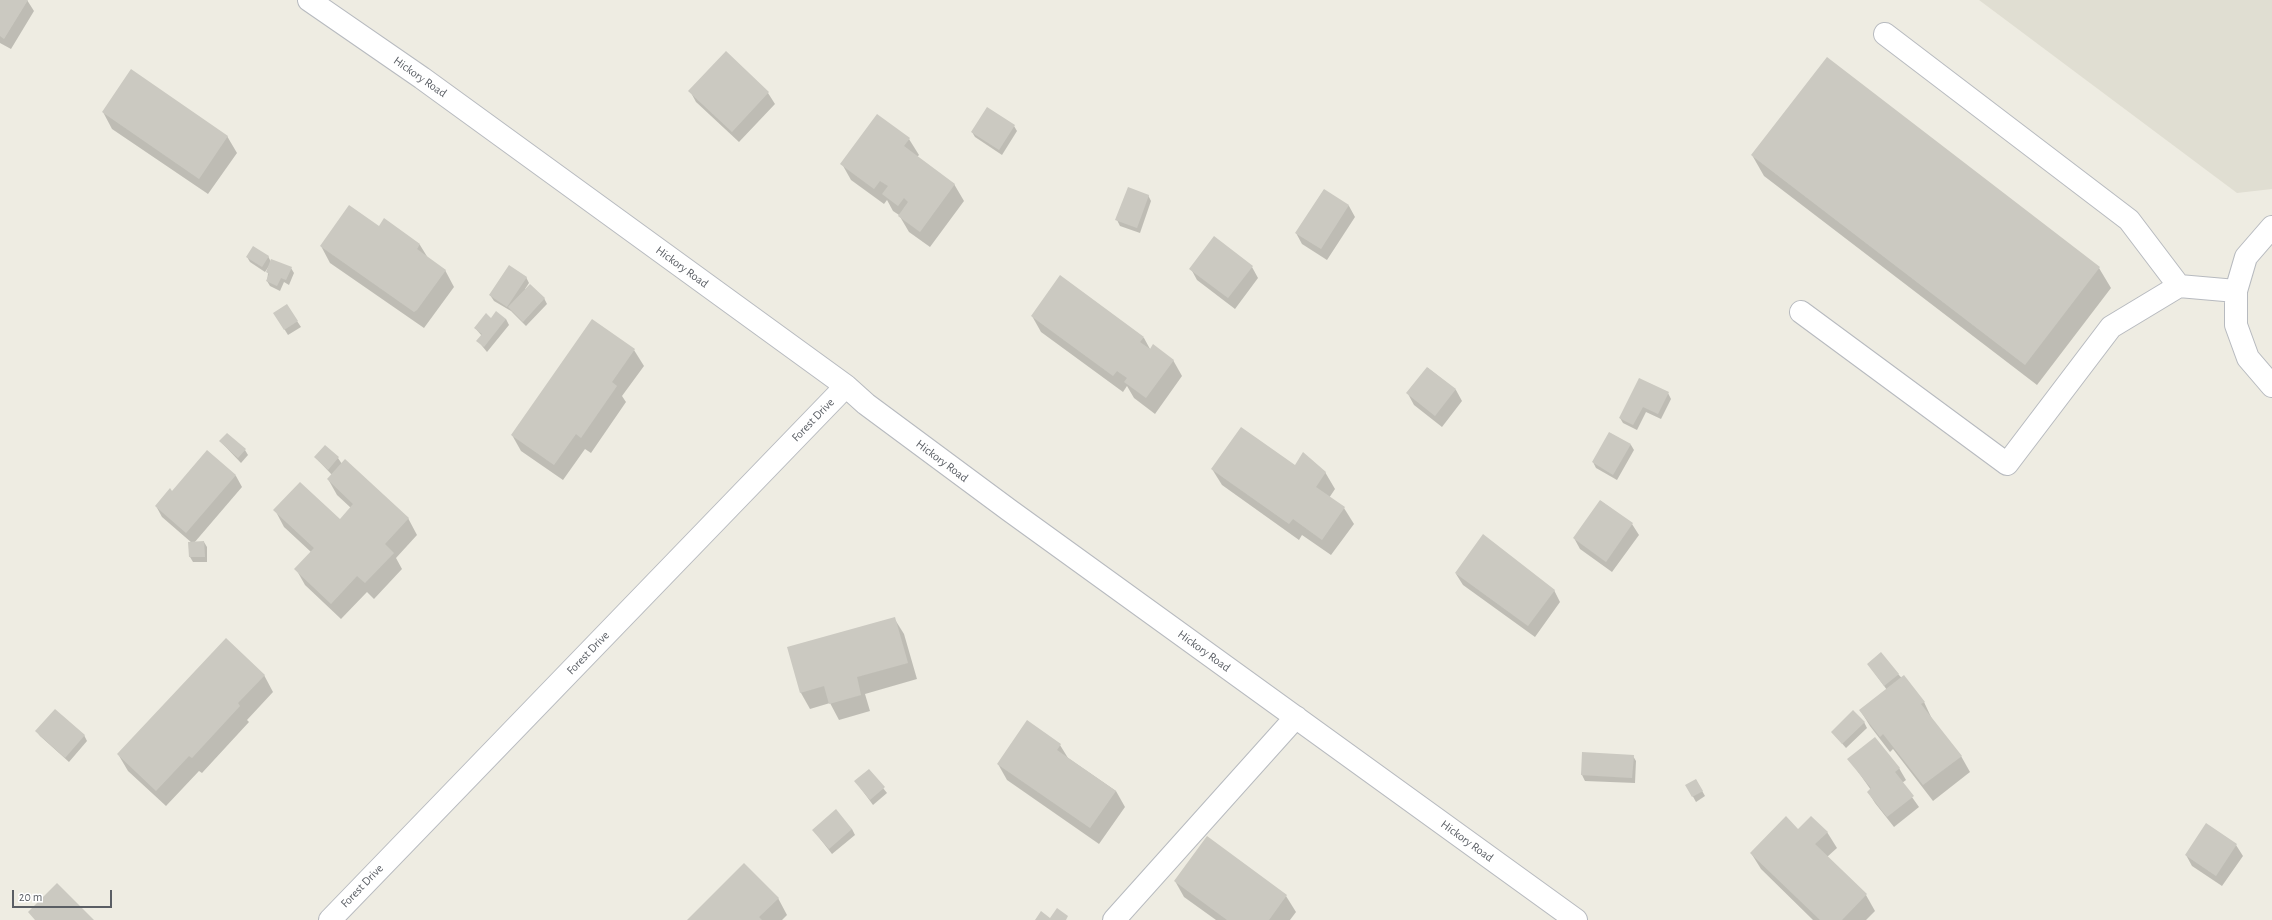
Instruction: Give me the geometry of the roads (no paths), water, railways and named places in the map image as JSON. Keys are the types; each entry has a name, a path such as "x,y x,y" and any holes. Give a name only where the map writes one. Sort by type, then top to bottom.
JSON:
{"street":[{"name":"Hickory Road","path":"309,0 422,78 846,386 866,404 1009,510 1576,920"},
{"path":"1885,34 2129,220 2178,286"},
{"path":"2272,227 2246,257 2236,291 2236,325 2248,358 2272,386"},
{"path":"1801,312 2007,464 2111,327 2178,286 2236,291"},
{"name":"Forest Drive","path":"330,920 846,386"},
{"path":"1114,920 1296,718"}]}
